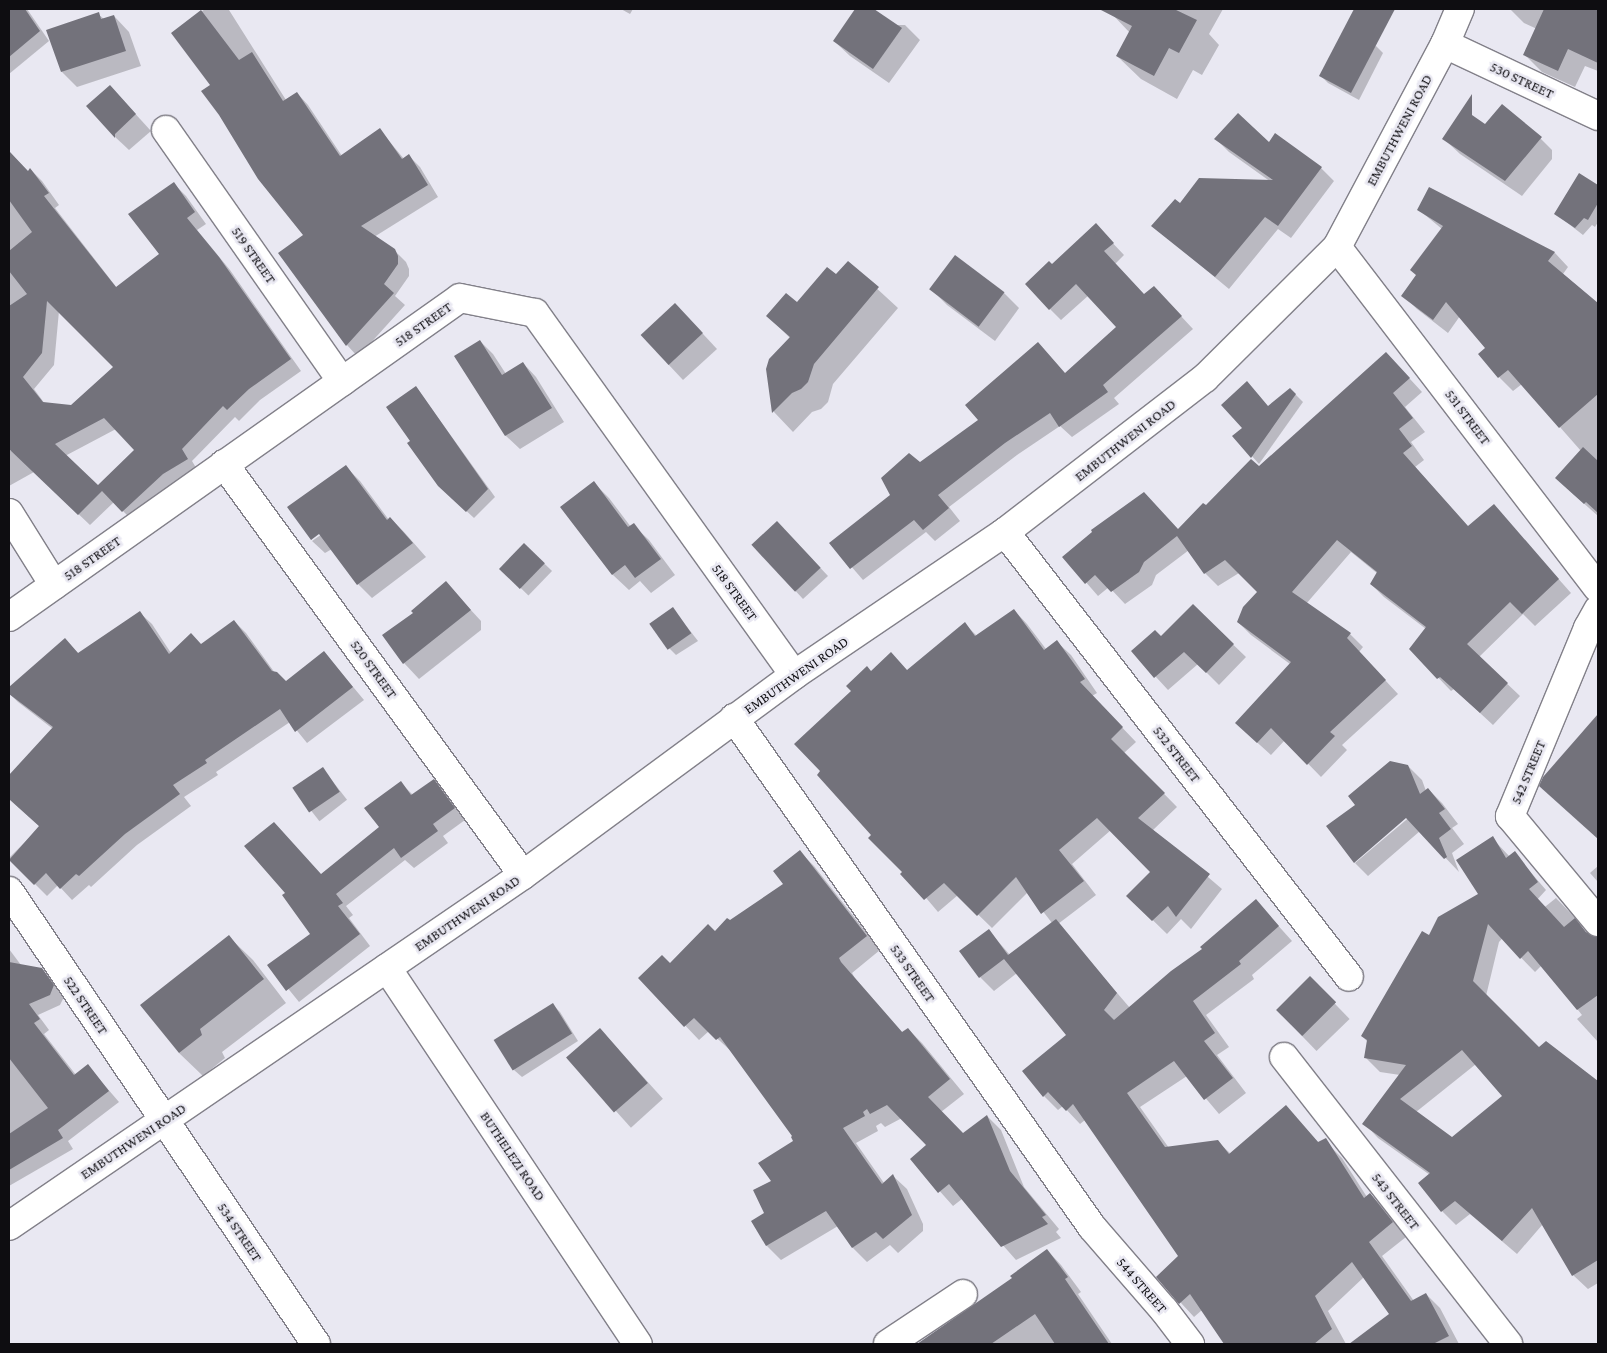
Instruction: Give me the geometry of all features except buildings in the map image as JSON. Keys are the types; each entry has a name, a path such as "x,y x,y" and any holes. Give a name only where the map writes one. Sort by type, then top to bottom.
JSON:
{"street":[{"name":"EMBUTHWENI ROAD","path":"9,1226 523,874 794,675 1005,532 1205,378 1337,247 1445,44 1460,9"},
{"name":"530 STREET","path":"1445,44 1598,116"},
{"name":"519 STREET","path":"166,130 342,381"},
{"name":"531 STREET","path":"1337,247 1598,588"},
{"name":"518 STREET","path":"9,617 460,298 535,313 794,675"},
{"name":"520 STREET","path":"224,464 523,874"},
{"path":"9,513 54,585"},
{"name":"532 STREET","path":"1005,532 1349,977"},
{"name":"542 STREET","path":"1593,619 1510,816 1598,922"},
{"name":"533 STREET","path":"734,718 1092,1227"},
{"name":"522 STREET","path":"9,890 164,1120"},
{"name":"BUTHELEZI ROAD","path":"387,968 638,1344"},
{"name":"543 STREET","path":"1284,1057 1508,1344"},
{"name":"534 STREET","path":"164,1120 316,1344"},
{"name":"544 STREET","path":"1092,1227 1164,1310 1190,1344"},
{"path":"888,1344 963,1294"}]}
